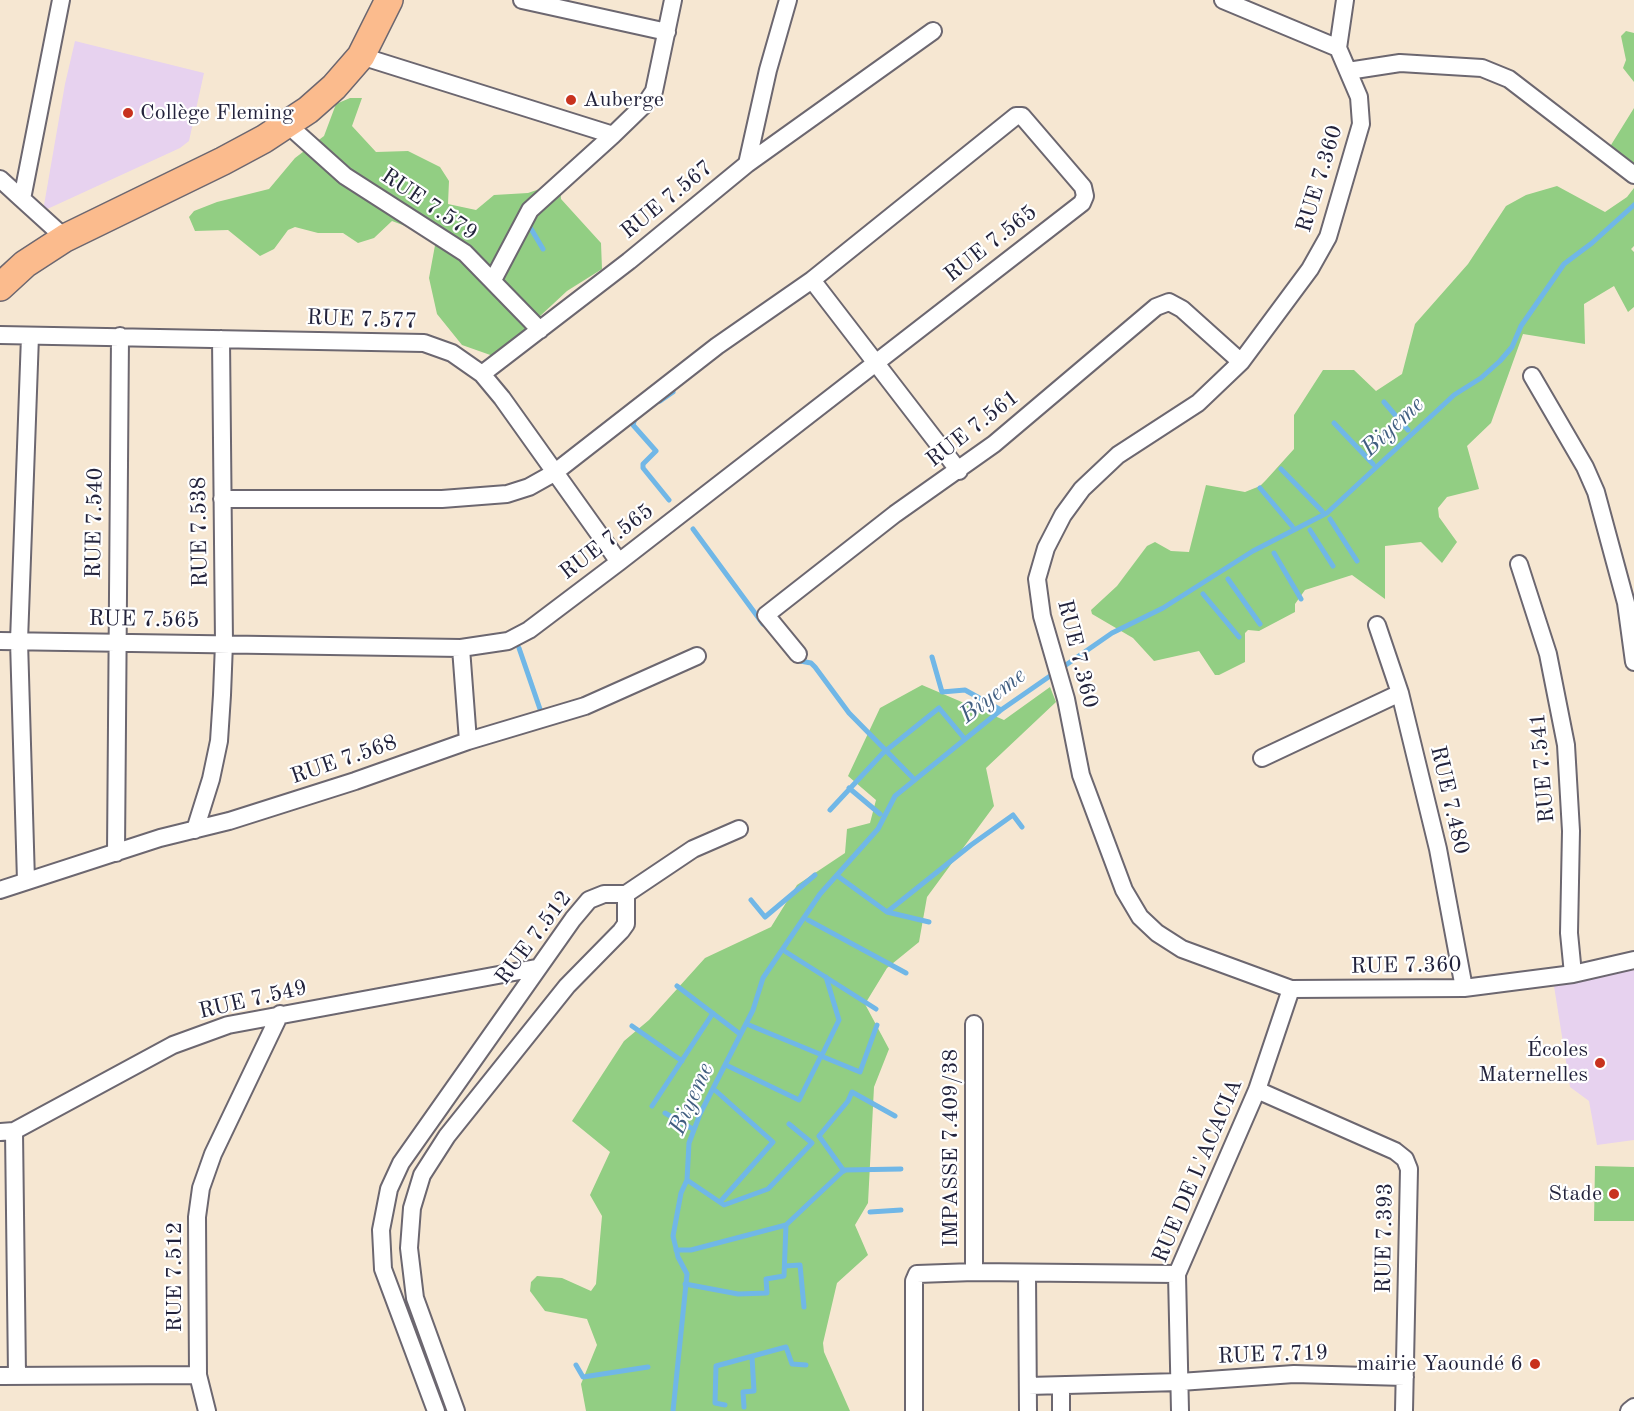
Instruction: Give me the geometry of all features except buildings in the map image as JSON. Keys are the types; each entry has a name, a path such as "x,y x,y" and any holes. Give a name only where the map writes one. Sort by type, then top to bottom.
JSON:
{"main road":[{"path":"0,287 24,264 65,238 223,161 287,124 334,87 360,56 389,0"}],"street":[{"path":"22,199 61,0"},
{"path":"522,0 667,32"},
{"path":"493,280 530,210 613,135 646,103 654,91 673,0"},
{"name":"RUE 7.567","path":"482,374 747,164 768,70 788,0"},
{"path":"1223,0 1338,48 1345,0"},
{"path":"747,164 933,31"},
{"name":"RUE 7.360","path":"1338,48 1359,97 1361,124 1328,237 1310,269 1241,362 1198,404 1118,455 1082,489 1063,515 1046,548 1037,579 1042,616 1066,699 1081,775 1124,890 1140,917 1157,933 1182,949 1291,989 1464,988 1573,974 1634,960"},
{"path":"360,56 613,135"},
{"path":"1348,71 1400,63 1482,69 1509,79 1634,175"},
{"name":"RUE 7.565","path":"0,641 461,648 500,643 529,630 619,562 1082,203 1085,196 1083,187 1022,116 1016,116 812,280 717,346 554,473 529,487 507,494 442,499 222,499"},
{"name":"RUE 7.579","path":"287,124 345,176 465,253 540,330"},
{"path":"0,180 65,238"},
{"path":"812,280 959,471"},
{"name":"RUE 7.561","path":"798,654 766,615 895,514 959,471 1163,303 1169,302 1182,309 1241,362"},
{"name":"RUE 7.577","path":"0,335 424,343 452,353 482,374 619,562"},
{"path":"26,881 19,641 30,336"},
{"name":"RUE 7.540","path":"116,853 120,336"},
{"name":"RUE 7.538","path":"195,830 212,779 219,741 224,644 222,339"},
{"path":"1532,376 1581,459 1596,492 1626,603 1634,662"},
{"name":"RUE 7.541","path":"1519,564 1548,654 1558,693 1566,745 1571,831 1569,933 1573,974"},
{"name":"RUE 7.480","path":"1377,625 1400,693 1438,849 1464,988"},
{"path":"461,648 468,741"},
{"name":"RUE 7.568","path":"0,890 355,782 468,741 585,706 697,656"},
{"path":"1262,758 1400,693"},
{"path":"456,1411 415,1298 410,1238 412,1208 422,1175 447,1136 567,986 621,932 626,924 626,894 693,849 739,829"},
{"name":"RUE 7.512","path":"436,1411 383,1269 381,1230 389,1189 401,1163 537,968 589,900 604,894 626,894"},
{"name":"RUE 7.549","path":"7,1132 173,1045 228,1025 537,968"},
{"name":"RUE DE L'ACACIA","path":"1180,1411 1177,1274 1257,1090 1291,989"},
{"name":"RUE 7.512","path":"207,1411 198,1375 197,1217 201,1188 213,1154 280,1014"},
{"name":"IMPASSE 7.409/38","path":"974,1024 974,1272"},
{"name":"RUE 7.393","path":"1257,1090 1395,1151 1405,1158 1409,1169 1404,1411"},
{"path":"7,1132 17,1375"},
{"path":"914,1411 915,1279 921,1273 1177,1274"},
{"path":"1027,1273 1028,1411"},
{"name":"RUE 7.719","path":"1028,1386 1180,1382 1294,1374 1405,1377"},
{"path":"0,1376 198,1375"},
{"path":"1061,1386 1061,1411"},
{"path":"1629,1411 1634,1407"}],"shaded area":[{"name":"Collège Fleming","path":"75,41 204,73 189,141 180,148 43,211 65,84"},
{"name":"Écoles Maternelles","path":"1634,970 1634,1140 1597,1145 1589,1101 1570,1087 1554,986"}],"green space":[{"path":"1626,31 1634,33 1634,82 1623,68 1626,60 1621,36"},
{"path":"350,98 362,98 352,126 376,152 408,151 440,167 449,181 448,204 476,210 494,195 528,193 560,182 561,199 601,243 602,269 567,291 496,357 462,345 437,314 429,278 438,229 432,224 408,227 392,221 374,238 358,243 343,233 318,233 295,227 288,230 274,249 260,256 228,230 195,231 189,217 194,211 217,202 269,189 295,158 324,136 336,104"},
{"path":"1634,108 1634,169 1611,149 1611,145"},
{"path":"1557,186 1605,212 1627,197 1634,188 1634,246 1631,249 1634,252 1634,307 1628,312 1614,286 1584,304 1585,344 1523,334 1491,423 1467,446 1479,489 1447,497 1438,508 1439,517 1457,542 1442,563 1421,542 1385,546 1385,599 1352,575 1305,590 1295,604 1295,612 1259,631 1248,630 1245,633 1245,662 1219,675 1215,675 1199,651 1154,661 1133,638 1092,614 1091,610 1117,586 1147,546 1155,542 1171,551 1189,552 1206,485 1245,492 1260,486 1266,480 1294,449 1294,415 1323,370 1354,370 1376,391 1402,374 1415,324 1468,264 1506,206 1526,195"},
{"path":"922,685 1004,720 1050,687 1056,702 986,768 994,806 927,897 919,942 887,968 865,1004 889,1049 874,1087 868,1203 855,1225 868,1255 837,1283 823,1343 824,1352 850,1411 586,1411 581,1384 597,1345 587,1319 545,1311 530,1291 531,1282 537,1276 562,1278 591,1291 596,1284 602,1216 590,1195 610,1152 572,1121 624,1041 649,1020 705,958 771,927 797,885 845,853 847,829 870,823 876,800 848,776 880,708"},
{"name":"Stade","path":"1595,1166 1634,1167 1634,1221 1594,1221"}],"waterway":[{"name":"Biyeme","path":"673,1411 687,1274 678,1257 673,1236 681,1193 687,1180 689,1143 700,1114 753,1010 763,978 820,894 878,829 895,796 1001,710 1112,633 1163,608 1253,551 1327,513 1454,395 1481,378 1500,361 1512,347 1521,326 1564,264 1592,243 1634,205"},
{"path":"527,222 543,249"},
{"path":"660,401 673,392"},
{"path":"1384,402 1408,430"},
{"path":"635,418 633,425 656,451 643,464 643,468 669,500"},
{"path":"1334,423 1373,464"},
{"path":"1281,469 1322,511"},
{"path":"1260,488 1292,526"},
{"path":"1330,519 1357,561"},
{"path":"693,529 763,624"},
{"path":"1310,530 1333,566"},
{"path":"1274,553 1301,599"},
{"path":"1228,579 1260,624"},
{"path":"1203,594 1239,637"},
{"path":"519,648 541,712"},
{"path":"932,657 942,692 965,690 1001,710"},
{"path":"795,660 811,663 849,713 912,777"},
{"path":"830,810 883,753 939,708 964,738"},
{"path":"849,788 880,814"},
{"path":"887,912 971,845 1013,815 1022,827"},
{"path":"751,900 765,917 815,875"},
{"path":"839,877 887,912 929,922"},
{"path":"808,920 906,973"},
{"path":"786,952 876,1009"},
{"path":"749,1025 822,1055 839,1020 826,977"},
{"path":"677,986 740,1034"},
{"path":"652,1106 713,1013"},
{"path":"728,1066 799,1100 821,1056 860,1072 877,1025"},
{"path":"632,1026 682,1061"},
{"path":"716,1091 773,1142 720,1202"},
{"path":"844,1171 819,1136 848,1101 852,1092 895,1116"},
{"path":"665,1113 691,1128"},
{"path":"687,1180 724,1205 768,1189 812,1143 789,1124"},
{"path":"845,1170 901,1169"},
{"path":"676,1250 691,1250 786,1225 843,1171"},
{"path":"870,1212 901,1210"},
{"path":"685,1284 738,1294 767,1293 766,1279 784,1276 786,1225"},
{"path":"785,1266 800,1265 804,1307"},
{"path":"725,1405 715,1403 716,1366 786,1347 792,1364 806,1365"},
{"path":"744,1407 743,1392 754,1391 752,1357"},
{"path":"576,1365 583,1377 648,1367"}],"place":[{"name":"Auberge","path":"571,100"},
{"name":"Collège Fleming","path":"128,113"},
{"name":"Écoles Maternelles","path":"1600,1063"},
{"name":"Stade","path":"1614,1194"},
{"name":"mairie Yaoundé 6","path":"1535,1364"}]}
